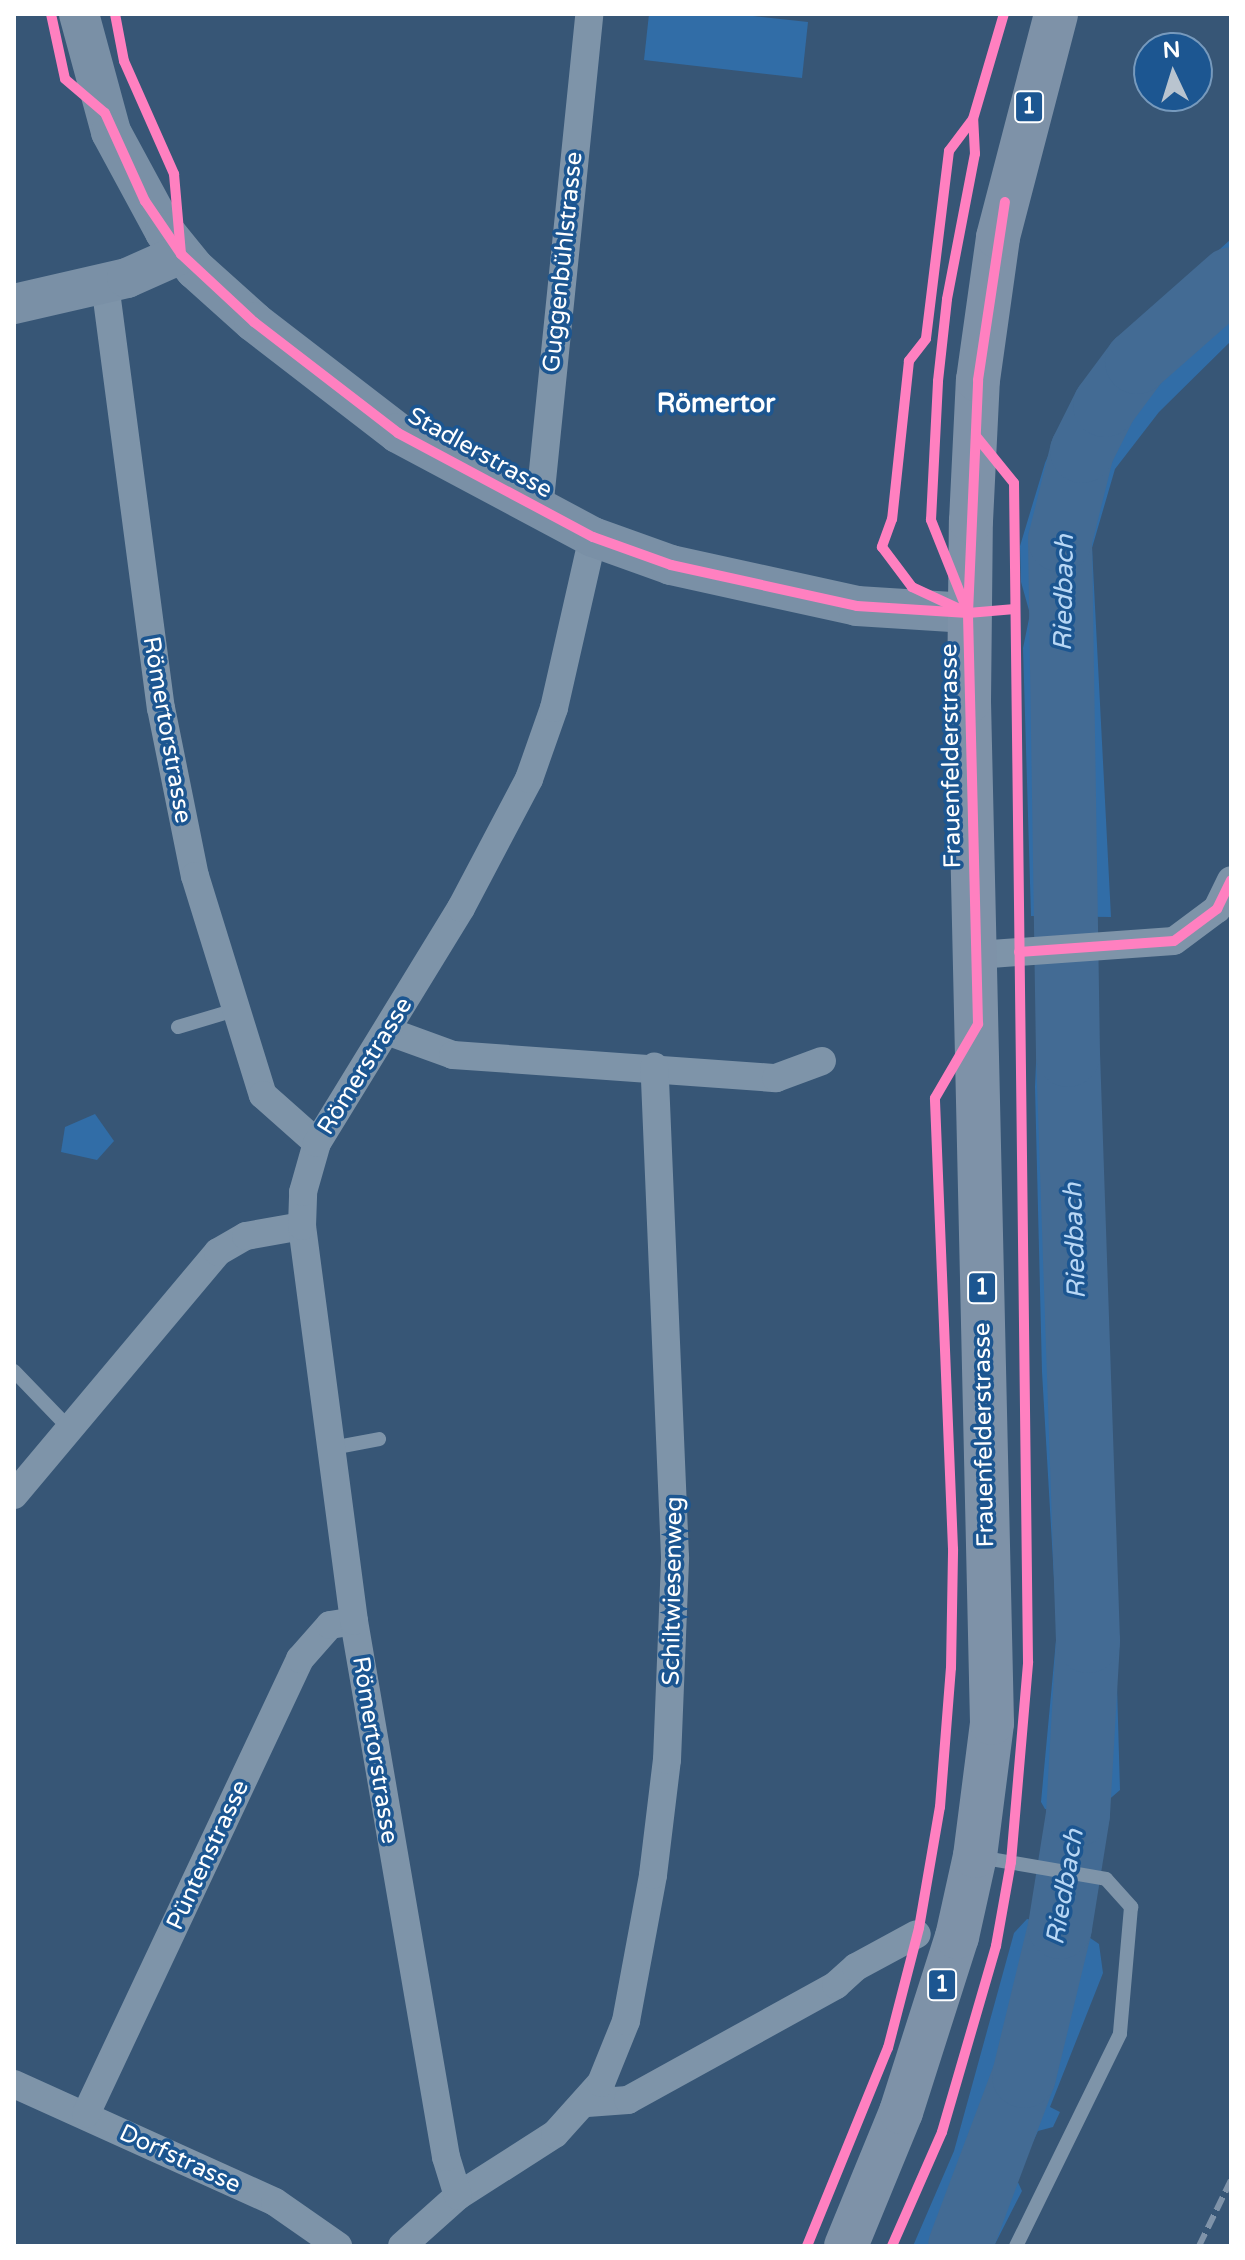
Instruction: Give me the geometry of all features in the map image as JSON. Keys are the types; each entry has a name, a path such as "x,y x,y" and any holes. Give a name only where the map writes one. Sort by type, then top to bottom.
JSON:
{"main road":[{"name":"Stadlerstrasse","path":"79,14 111,132 145,201 181,254 254,322 398,433 593,537 671,565 803,597 968,613"},
{"name":"Frauenfelderstrasse","path":"846,2246 901,2112 957,1937 975,1856 992,1723 968,613 978,380 998,237 1056,14"},
{"path":"14,304 105,284 181,254"}],"street":[{"name":"Guggenbühlstrasse","path":"539,510 589,14"},
{"name":"Römertorstrasse","path":"105,284 171,763 195,876 263,1095 317,1143"},
{"name":"Römerstrasse","path":"302,1226 306,1175 317,1143 486,865 529,779 554,708 593,537"},
{"path":"977,955 1174,941 1217,909 1231,880"},
{"path":"387,1031 453,1055 654,1066 776,1078 822,1061"},
{"name":"Schiltwiesenweg","path":"458,2196 555,2134 587,2103 611,2064 631,1997 660,1823 670,1713 673,1444 654,1066"},
{"name":"Römertorstrasse","path":"302,1226 354,1621 446,2157 458,2196"},
{"path":"14,1495 218,1252 246,1236 302,1226"},
{"name":"Püntenstrasse","path":"86,2114 300,1659 330,1625 354,1621"},
{"path":"587,2103 628,2100 836,1985 856,1967 917,1934"},
{"name":"Dorfstrasse","path":"14,2084 275,2202 338,2246"},
{"path":"402,2246 458,2196"}],"lane":[{"path":"178,1027 235,1010"},
{"path":"14,1371 70,1429"},
{"path":"332,1448 379,1439"},
{"path":"975,1856 1106,1879 1131,1907 1120,2034 1016,2246"}],"shaded area":[{"path":"649,14 735,14 808,22 802,78 644,60"},
{"path":"1231,239 1231,341 1159,412 1115,469 1092,548 1111,917 1031,916 1023,648 1030,614 1021,582 1020,546 1045,463 1070,405 1103,356"},
{"path":"1083,989 1093,1000 1102,1161 1120,1790 1090,1816 1045,1809 1041,1802 1057,1630 1042,1372 1035,1087 1039,991"},
{"path":"95,1114 114,1141 97,1160 61,1152 65,1127"},
{"path":"1027,1919 1071,1925 1099,1944 1103,1973 1050,2107 1060,2112 1053,2127 1038,2131 1016,2178 1022,2191 994,2246 913,2246 954,2151 1014,1933"}],"waterway":[{"name":"Riedbach","path":"960,2246 1024,2076 1060,1927 1078,1814 1088,1641 1068,1055 1060,540 1082,451 1105,405 1137,362 1231,279"}],"railway":[{"path":"1199,2246 1231,2180"}],"cycle path":[{"path":"51,14 65,79 105,113 145,201 181,254 254,322 398,433 593,537 671,565 857,606 968,613"},
{"path":"115,14 124,61 174,174 181,254"},
{"path":"965,605 931,520 938,381 947,299 975,154 973,119 1004,14"},
{"path":"973,119 949,151 926,339 909,361 892,519 882,547 912,587 968,613 1015,609"},
{"path":"807,2246 888,2048 919,1928 940,1807 951,1668 953,1549 935,1098 978,1024 968,613 978,380 1005,202"},
{"path":"892,2246 942,2132 996,1946 1011,1862 1028,1662 1014,483 976,436"},
{"path":"1019,952 1174,941 1217,909 1231,880"}],"district":[{"name":"Römertor","path":"716,404"}]}
